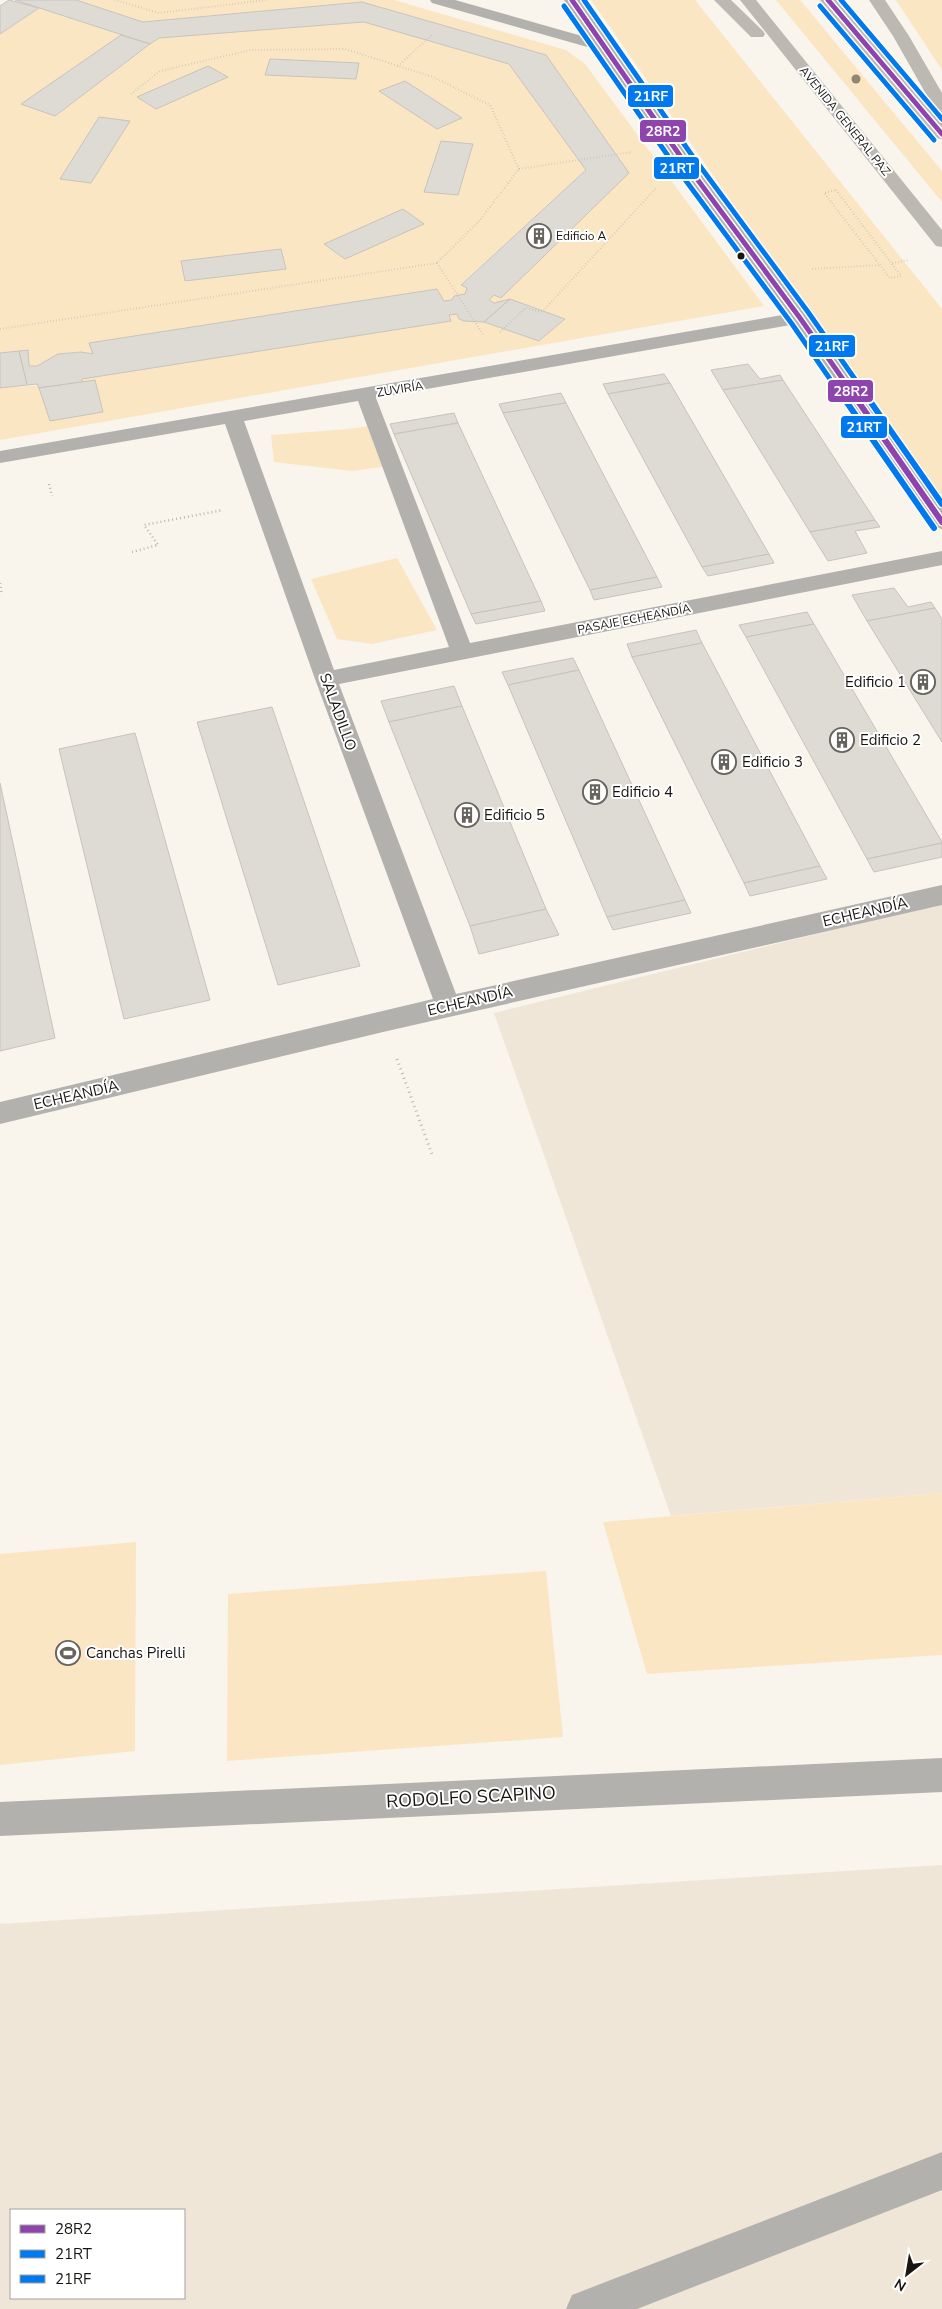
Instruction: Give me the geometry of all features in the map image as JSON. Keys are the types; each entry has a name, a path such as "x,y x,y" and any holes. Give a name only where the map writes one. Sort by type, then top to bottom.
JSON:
{"highway":[{"path":"722,0 838,112"},
{"name":"AVENIDA GENERAL PAZ","path":"748,0 942,242"},
{"path":"828,0 942,134"},
{"path":"877,0 901,36 942,108"}],"street":[{"path":"438,0 604,47"},
{"path":"572,0 679,153 800,318 942,522"},
{"name":"ZUVIRÍA","path":"0,457 232,416 506,371 800,318"},
{"path":"365,394 462,652"},
{"name":"SALADILLO","path":"232,416 326,679 448,1006"},
{"name":"PASAJE ECHEANDÍA","path":"326,679 942,558"},
{"name":"ECHEANDÍA","path":"0,1113 383,1021 942,895"},
{"name":"RODOLFO SCAPINO","path":"0,1819 942,1775"},
{"path":"586,2309 942,2171"}],"path":[{"path":"115,0 159,13 266,0"},
{"path":"131,94 160,71 251,50 345,49 433,77 490,106 519,169"},
{"path":"0,329 437,263 480,220 519,169 679,153"},
{"path":"488,343 526,308 542,312 679,153"},
{"path":"836,190 892,263 901,276 890,278 824,193 836,190"},
{"path":"892,263 917,259"},
{"path":"437,263 506,371"},
{"path":"766,272 880,265"},
{"path":"132,552 158,545 144,524 263,503"},
{"path":"0,583 2,596"},
{"path":"383,1021 432,1157"}],"shaded area":[{"path":"76,0 394,0 566,50 585,64 764,306 0,440 0,388 82,382 82,379 450,321 449,315 457,314 459,319 469,322 484,322 540,341 564,320 501,302 494,303 489,300 494,295 501,298 629,173 546,55 362,2 143,22"},
{"path":"591,0 695,0 942,309 942,504"},
{"path":"776,0 800,0 942,171 942,202"},
{"path":"896,0 942,0 942,70"},
{"path":"39,8 121,35 22,104 55,116 159,38 364,22 509,64 586,170 461,284 467,288 465,294 454,296 452,300 444,301 436,289 93,354 70,352 40,364 29,366 28,350 0,353 0,34"},
{"path":"383,424 396,465 352,471 274,462 271,435 348,429"},
{"path":"397,558 437,630 372,644 337,639 311,579"},
{"path":"942,903 942,1493 671,1516 494,1013"},
{"path":"942,1493 942,1655 647,1674 603,1522"},
{"name":"Canchas Pirelli","path":"136,1542 135,1751 0,1765 0,1554"},
{"path":"546,1571 563,1737 227,1761 228,1594"},
{"path":"942,1865 942,2309 0,2309 0,1924"}],"building":[{"path":"9,0 39,8 0,34 0,6"},
{"name":"Edificio A","path":"15,0 76,0 143,22 362,2 546,55 629,173 501,298 494,295 489,300 494,303 510,299 484,322 464,321 459,319 457,314 449,315 451,321 82,379 82,382 39,388 37,384 27,385 19,351 28,350 29,366 37,366 58,354 81,352 93,354 89,343 437,289 444,301 452,300 454,296 465,294 467,288 461,285 586,170 509,64 364,22 159,38 150,44"},
{"path":"121,35 150,44 55,116 21,104"},
{"path":"270,59 359,63 356,79 265,75"},
{"path":"208,66 228,77 156,109 137,97"},
{"path":"405,81 462,118 437,129 379,91"},
{"path":"99,117 130,121 91,183 60,179"},
{"path":"441,141 473,144 458,195 424,192"},
{"path":"403,209 424,224 345,259 324,244"},
{"path":"281,249 286,269 185,281 181,261"},
{"path":"510,299 565,319 539,341 484,322"},
{"path":"19,351 27,385 0,388 0,353"},
{"path":"748,364 760,379 780,375 783,380 723,390 711,370"},
{"path":"664,374 670,383 608,394 603,384"},
{"path":"95,380 103,412 50,421 39,388"},
{"path":"783,380 875,520 810,532 723,390"},
{"path":"670,383 769,554 702,567 608,394"},
{"path":"561,393 566,403 503,413 499,404"},
{"path":"566,403 657,577 590,590 503,413"},
{"path":"454,413 458,423 394,434 390,424"},
{"path":"458,423 541,601 471,614 394,434"},
{"path":"875,520 880,527 855,531 867,553 828,561 810,532"},
{"path":"769,554 774,563 708,576 702,567"},
{"path":"657,577 662,587 594,600 590,590"},
{"path":"894,588 908,607 931,602 935,608 867,621 852,595"},
{"path":"541,601 545,611 476,624 471,614"},
{"name":"Edificio 1","path":"935,608 942,619 942,742 867,621"},
{"path":"807,612 814,624 746,637 739,625"},
{"name":"Edificio 2","path":"814,624 942,843 867,859 746,637"},
{"path":"696,630 702,643 632,657 627,644"},
{"name":"Edificio 3","path":"702,643 820,866 744,883 632,657"},
{"path":"573,658 579,670 508,685 502,672"},
{"name":"Edificio 4","path":"579,670 685,900 607,917 508,685"},
{"path":"454,686 462,706 389,722 381,701"},
{"name":"Edificio 5","path":"462,706 546,909 470,926 389,722"},
{"path":"272,707 360,966 278,985 197,722"},
{"path":"135,733 210,1000 124,1019 59,749"},
{"path":"0,783 55,1038 0,1051"},
{"path":"942,843 942,857 874,872 867,859"},
{"path":"820,866 827,879 750,896 744,883"},
{"path":"685,900 691,913 613,930 607,917"},
{"path":"546,909 559,935 479,954 470,926"}],"transit line":[{"name":"28R2","path":"572,0 683,160 800,318 942,522"},
{"name":"21RF","path":"584,0 691,154 808,312 942,504"},
{"name":"28R2","path":"828,0 942,134"},
{"name":"21RF","path":"841,0 942,119"},
{"name":"21RT","path":"564,6 675,166 792,324 934,528"},
{"name":"21RT","path":"820,6 934,140"}],"place":[{"name":"Edificio A","path":"539,236"},
{"name":"Edificio 1","path":"923,682"},
{"name":"Edificio 2","path":"842,740"},
{"name":"Edificio 3","path":"724,762"},
{"name":"Edificio 4","path":"595,792"},
{"name":"Edificio 5","path":"467,815"},
{"name":"Canchas Pirelli","path":"68,1653"}]}
